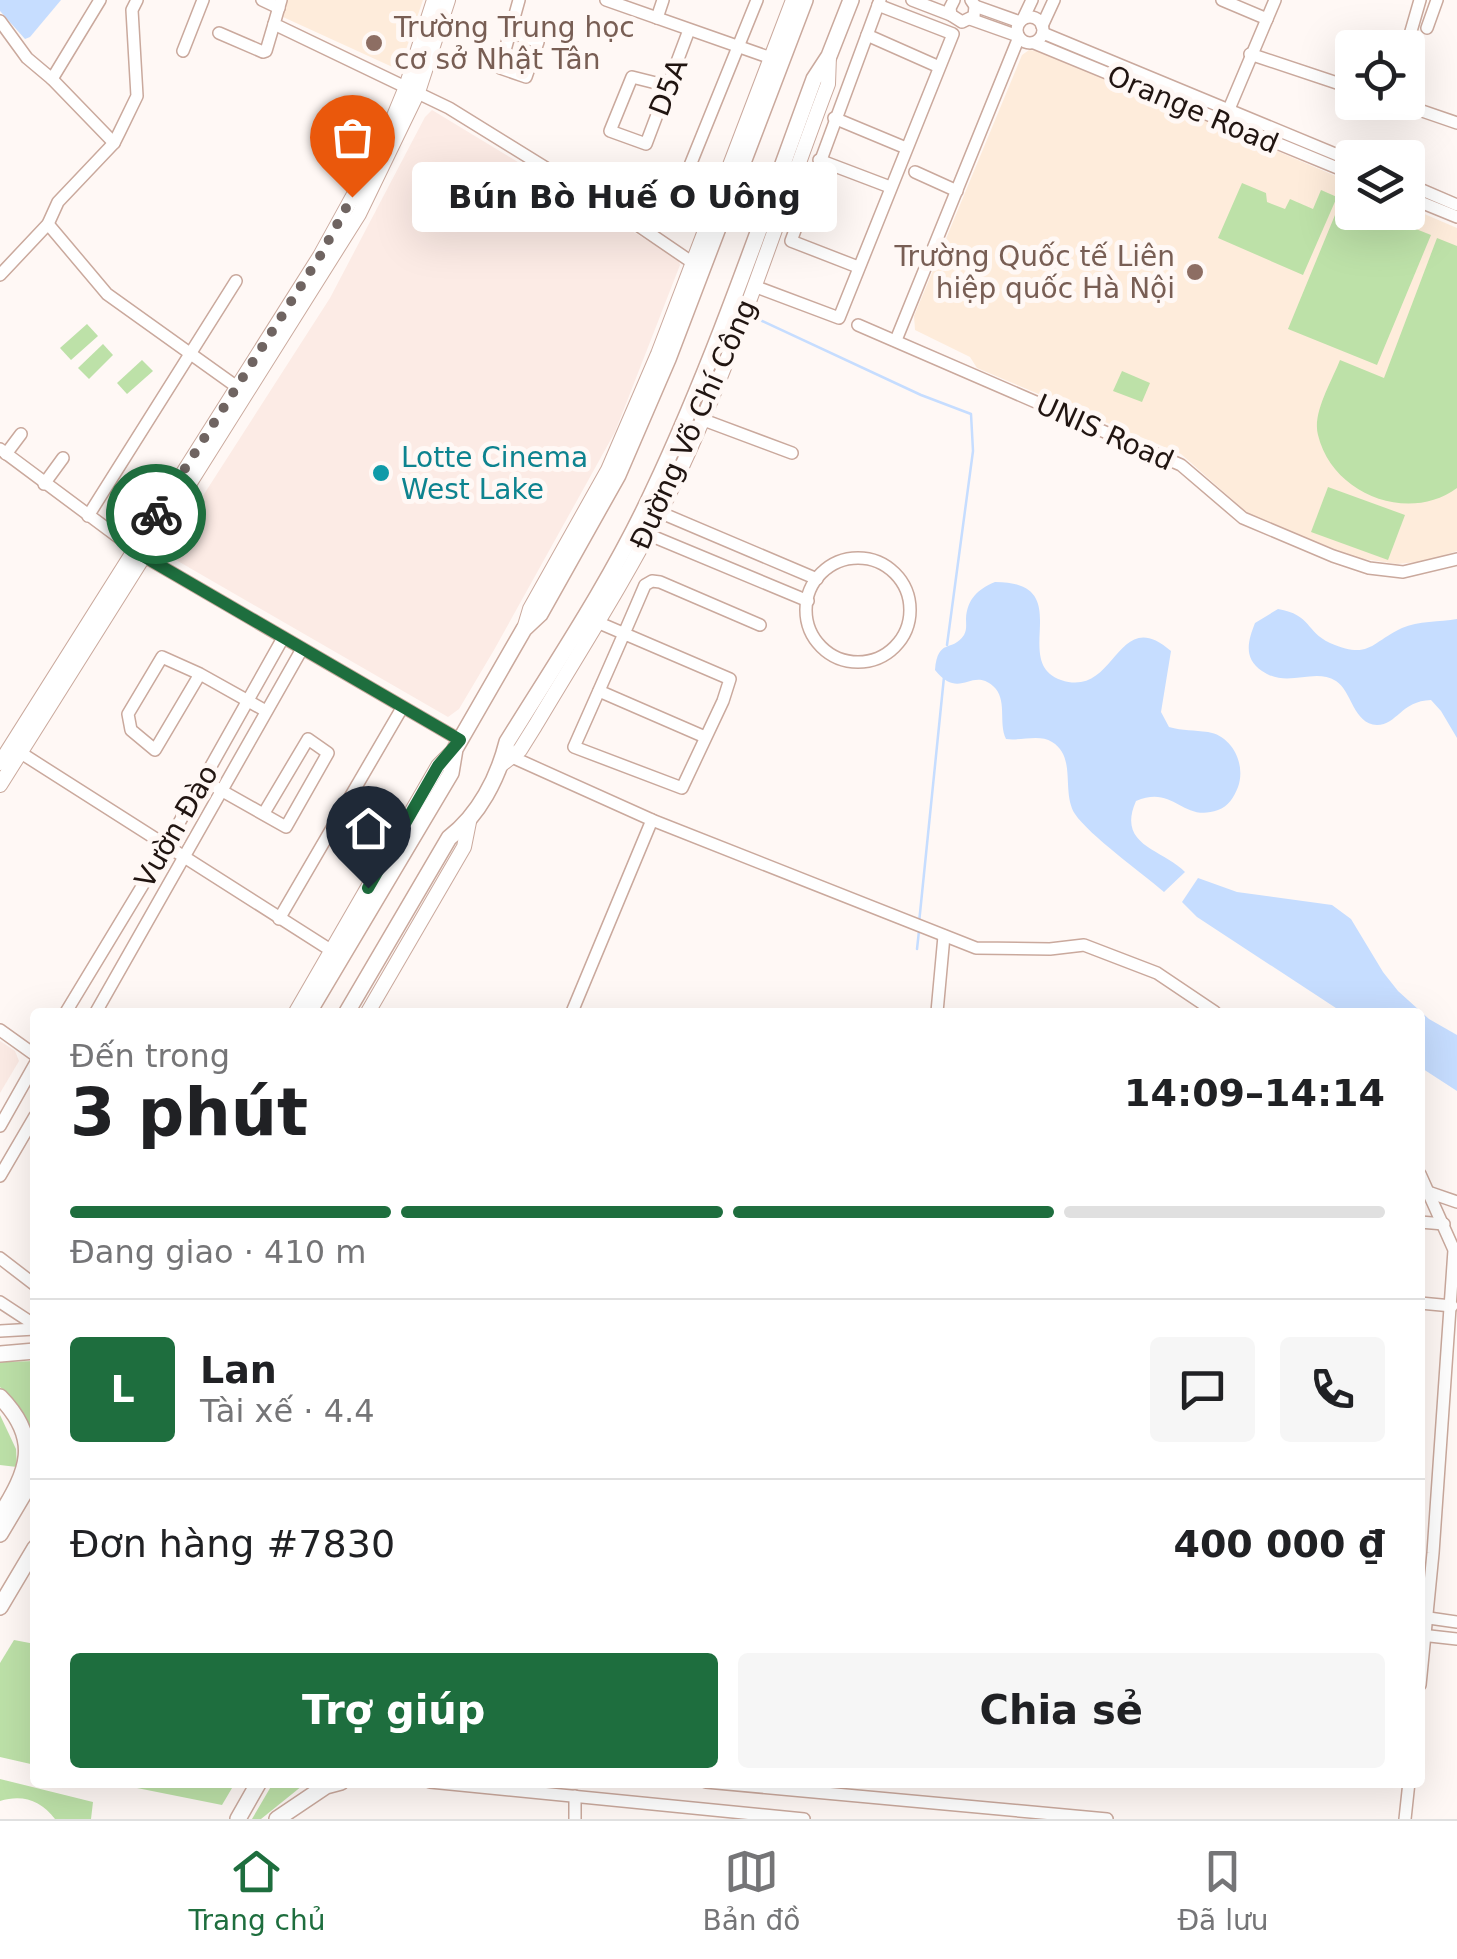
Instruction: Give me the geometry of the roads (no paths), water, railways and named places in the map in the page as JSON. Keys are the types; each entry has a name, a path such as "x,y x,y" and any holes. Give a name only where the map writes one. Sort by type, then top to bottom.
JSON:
{"highway":[{"name":"Đường Võ Chí Công","path":"311,1008 451,772 458,745 524,629 540,614 618,475 688,309 805,0"},
{"name":"Đường Võ Chí Công","path":"349,1008 449,838 469,822 506,761 507,742 594,602 652,494 704,377 814,79 830,56 850,0"},
{"path":"672,319 688,309"},
{"path":"0,1354 30,1351"},
{"path":"0,1397 18,1417 28,1448 21,1482 1,1526"},
{"path":"1,1526 30,1482"},
{"path":"0,1607 30,1556"},
{"path":"0,1623 30,1574"},
{"path":"238,1819 256,1788"},
{"path":"277,1819 327,1788"}],"main road":[{"path":"0,786 237,387 320,256 412,90 434,0"},
{"path":"0,763 330,263 378,179 448,0"},
{"name":"Đường Võ Chí Công","path":"524,629 530,608 608,470 672,319 793,0"},
{"name":"Đường Võ Chí Công","path":"506,761 520,750 659,512 754,286 828,84 830,56"},
{"name":"Đường Võ Chí Công","path":"298,1008 438,766 458,745"},
{"name":"Đường Võ Chí Công","path":"370,1008 464,847 469,822"}],"street":[{"path":"52,78 100,0"},
{"path":"0,274 48,224 58,202 114,143 137,96 132,10 137,0"},
{"path":"183,52 203,0"},
{"path":"219,33 266,51 280,4 262,0"},
{"path":"510,32 519,0"},
{"path":"606,0 771,58"},
{"path":"657,18 663,0"},
{"path":"630,220 640,199 648,196 674,205 757,0"},
{"path":"912,0 962,22 972,9"},
{"path":"951,15 954,0"},
{"path":"896,340 1032,0"},
{"path":"972,9 1024,42 1040,34 1054,0"},
{"path":"1222,0 1267,19"},
{"path":"1228,110 1275,0"},
{"path":"1411,30 1420,0"},
{"path":"1427,28 1437,0"},
{"path":"754,286 839,318 953,34 879,2 791,241 858,267"},
{"path":"972,9 1021,21 1036,18 1040,34"},
{"path":"0,22 28,58 114,143"},
{"path":"274,24 449,108 693,263"},
{"name":"D5A","path":"668,86 632,78 610,131 646,144 690,30"},
{"name":"Orange Road","path":"1040,34 1335,154"},
{"name":"Orange Road","path":"1040,34 1335,166"},
{"path":"867,36 938,66"},
{"path":"1250,54 1335,82"},
{"path":"1425,112 1457,123"},
{"path":"834,118 906,148"},
{"path":"819,160 890,188"},
{"path":"914,172 957,191"},
{"path":"1425,191 1457,204"},
{"path":"1425,204 1457,218"},
{"path":"48,224 106,294 237,387"},
{"path":"88,516 236,281"},
{"name":"UNIS Road","path":"858,325 1181,465 1244,518 1316,550 1369,568 1403,572 1457,559"},
{"path":"701,419 792,453"},
{"path":"21,434 3,452 139,554 458,745"},
{"path":"44,484 63,458"},
{"path":"659,512 817,579"},
{"path":"646,534 808,601"},
{"path":"863,558 893,571 910,599 910,616 895,647 880,658 863,662 845,660 816,641 808,625 808,601 817,579 832,565 863,558"},
{"path":"598,622 624,634 730,679 682,788 574,747 599,692 624,634 645,585 652,581 760,624"},
{"name":"Vườn Đào","path":"68,1008 166,846 283,638"},
{"name":"Vườn Đào","path":"98,1008 302,649"},
{"path":"200,674 155,750 131,730 128,714 160,658 165,656 200,674 248,700 266,711"},
{"path":"599,692 706,737"},
{"path":"279,919 402,708"},
{"path":"203,779 286,827 328,753 308,738 264,814"},
{"path":"21,753 332,951"},
{"path":"506,761 976,948 1050,949 1084,944 1158,972 1200,1008"},
{"path":"574,1008 652,820"},
{"path":"938,1008 944,936"},
{"path":"106,946 127,959"},
{"path":"0,1030 30,1051"},
{"path":"27,1130 3,1122 30,1073"},
{"path":"0,1176 30,1125"},
{"path":"1425,1183 1454,1250 1440,1461 1425,1608"},
{"path":"1431,1193 1457,1202"},
{"path":"1425,1222 1444,1224"},
{"path":"0,1258 30,1281"},
{"path":"0,1302 30,1323"},
{"path":"1425,1303 1452,1306"},
{"path":"0,1331 30,1328"},
{"path":"1440,1461 1457,1463"},
{"path":"1425,1618 1457,1622"},
{"path":"1425,1635 1457,1639"},
{"path":"492,1788 804,1819"},
{"path":"715,1810 717,1788"},
{"path":"832,1788 1107,1819"},
{"path":"1404,1819 1408,1788"},
{"path":"575,1796 575,1819"}],"water":[{"path":"0,0 61,0 25,39 0,11"},
{"path":"995,582 1020,585 1033,595 1039,608 1041,657 1047,671 1061,680 1080,682 1094,677 1127,644 1138,638 1153,639 1171,651 1161,712 1169,727 1208,732 1231,745 1239,761 1240,778 1222,809 1195,812 1160,797 1136,801 1131,816 1137,837 1185,872 1164,892 1075,814 1060,748 1042,738 1006,739 1002,704 993,686 978,680 952,683 935,670 942,649 964,635 971,600"},
{"path":"1278,609 1297,615 1330,643 1354,650 1369,648 1408,626 1457,619 1457,738 1431,700 1413,704 1390,721 1377,725 1363,719 1336,681 1318,676 1281,678 1262,671 1252,661 1250,636 1255,623"},
{"path":"1198,878 1237,892 1332,905 1351,919 1383,972 1417,1008 1336,1008 1197,917 1182,902"},
{"path":"1425,1015 1457,1035 1457,1091 1425,1070"}],"waterway":[{"path":"760,320 971,414 973,451 947,645"},
{"path":"919,923 944,677"},
{"path":"917,949 919,931"}],"place":[{"name":"Trường Trung học cơ sở Nhật Tân","path":"374,43"},
{"name":"Bún Bò Huế O Uông","path":"352,197"},
{"name":"Trường Quốc tế Liên hiệp quốc Hà Nội","path":"1195,272"},
{"name":"Lotte Cinema West Lake","path":"381,473"}]}
